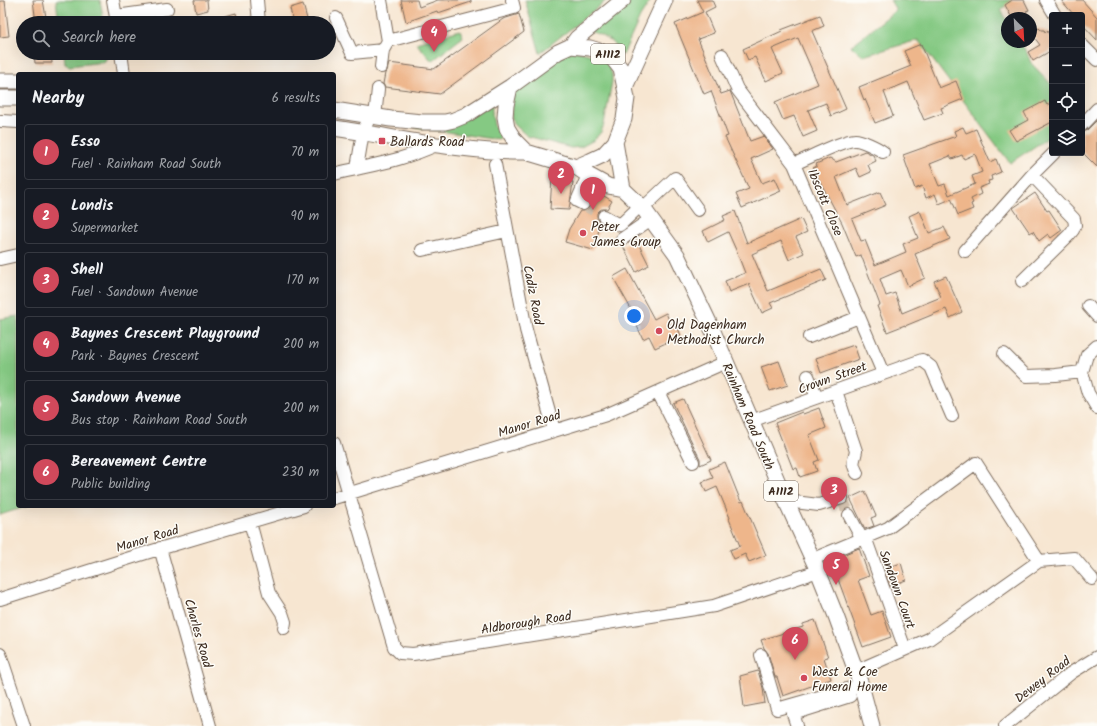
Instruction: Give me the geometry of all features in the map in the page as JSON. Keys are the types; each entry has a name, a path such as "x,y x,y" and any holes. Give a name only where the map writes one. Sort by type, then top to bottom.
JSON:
{"main road":[{"path":"336,110 422,122 445,122 454,120 466,115 510,87 545,60 571,46 577,38 623,0"},
{"path":"625,87 665,0"},
{"name":"A1112","path":"336,128 436,144 503,152 526,152 582,171 590,162 603,155 615,142 624,119 627,98 621,69 609,54 590,48 571,46"},
{"path":"0,81 16,81"},
{"path":"510,87 505,117 507,128 515,141 526,152"},
{"path":"0,98 16,98"},
{"path":"615,142 623,189"},
{"name":"Rainham Road South","path":"582,171 608,186 623,189 645,211 677,255 726,362 815,565 856,671 872,726"}],"street":[{"path":"113,0 115,16"},
{"path":"257,0 258,16"},
{"path":"381,0 386,45 381,67"},
{"path":"336,18 352,53 386,45 514,8 512,0"},
{"path":"1046,0 1052,12"},
{"path":"135,16 167,9"},
{"path":"1084,48 1097,60"},
{"name":"Ibscott Close","path":"722,54 737,88 794,164 883,373"},
{"path":"122,60 124,72"},
{"path":"357,168 363,132 372,116 378,89"},
{"path":"1085,122 1097,110"},
{"path":"1,121 16,122"},
{"path":"794,164 838,144 855,140 877,147 883,152"},
{"path":"336,173 404,158 436,144"},
{"path":"965,251 1032,175 1051,156"},
{"name":"Cadiz Road","path":"496,164 526,330 554,430"},
{"path":"582,171 577,201 584,204"},
{"path":"1022,281 1069,235 1075,225 1074,219 1068,211 1032,175"},
{"path":"622,239 675,178 698,210"},
{"path":"604,216 620,225 645,211"},
{"path":"422,250 507,231"},
{"path":"0,259 16,255"},
{"path":"1088,306 1097,316"},
{"path":"809,337 859,317"},
{"path":"1097,346 1087,355 1082,372 1088,393 1097,408"},
{"path":"1004,354 1026,376 1082,372"},
{"name":"Crown Street","path":"751,421 922,360 931,368 952,416"},
{"name":"Manor Road","path":"336,497 606,414 726,362"},
{"path":"808,376 817,398"},
{"path":"836,391 856,451 853,460 853,465 856,472"},
{"path":"658,392 693,462"},
{"path":"336,450 349,494"},
{"path":"815,565 863,538 888,528 976,464 1039,561"},
{"name":"Aldborough Road","path":"349,494 394,647 400,653 413,654 714,606 815,565"},
{"path":"786,501 819,505 842,498"},
{"name":"Manor Road","path":"0,599 160,548 297,508"},
{"name":"Sandown Court","path":"849,515 863,538 905,649"},
{"path":"250,522 269,594 282,613 285,622 284,628"},
{"name":"Charles Road","path":"160,548 210,726"},
{"path":"856,671 929,639 1039,561 1074,558 1092,579"},
{"path":"0,654 24,726"},
{"path":"761,655 777,709 862,689"},
{"name":"Dewey Road","path":"1005,726 1071,673 1097,657"},
{"path":"797,726 793,714 862,689"}],"green space":[{"path":"56,0 100,0 103,16 58,16"},
{"path":"525,0 607,0 540,53"},
{"path":"622,0 651,0 640,17 623,55 608,39 589,31"},
{"path":"890,0 1012,0 1001,10 1002,12 1001,48 1024,48 1031,63 1049,82 1049,137 1010,163 918,40 863,56 851,46 896,10"},
{"path":"460,30 463,37 432,61 416,43"},
{"path":"569,49 603,58 612,74 612,82 604,124 601,132 594,140 581,147 571,148 527,136 515,125 511,117 513,92"},
{"path":"65,60 105,60 104,62 69,66 65,64"},
{"path":"492,102 494,125 501,138 499,140 384,122 437,124"},
{"path":"16,316 16,508 22,508 0,515 0,319"}],"building":[{"path":"33,0 43,0 46,16 35,16"},
{"path":"194,0 207,0 208,10 196,13"},
{"path":"401,0 417,0 419,7 438,0 471,0 471,2 438,13 437,11 406,22"},
{"path":"697,0 712,0 715,7 705,12 714,33 698,39 721,94 730,91 750,141 764,136 773,149 751,159 762,183 775,178 781,191 742,208 736,194 749,189 725,137 728,136 711,91 704,94 675,24 703,12"},
{"path":"1012,0 1024,0 1029,10 1027,12 1009,12 1005,5"},
{"path":"1061,0 1082,0 1097,17 1097,40 1085,27 1085,12 1071,12"},
{"path":"0,1 5,1 9,36 0,37"},
{"path":"303,4 306,16 292,16 290,8"},
{"path":"236,13 237,16 225,16"},
{"path":"519,14 524,32 440,94 385,87 383,84 389,63 434,69 503,19"},
{"path":"820,15 824,26 812,31 846,109 831,116 826,103 808,110 817,131 803,137 794,116 783,120 775,102 818,84 798,38 772,49 783,73 766,81 755,57 748,60 743,49 782,31 781,30"},
{"path":"1039,28 1045,32 1047,31 1049,34 1049,52 1033,61 1028,52 1040,45 1037,41 1037,29"},
{"path":"921,44 939,88 956,81 963,99 941,108 943,113 924,120 908,82 884,92 893,116 875,123 859,87 911,66 904,51"},
{"path":"35,60 52,60 52,63 35,63"},
{"path":"1045,101 1047,105 1049,104 1049,124 1016,141 1009,130 1028,120 1024,112"},
{"path":"1097,120 1097,167 1085,155 1085,131"},
{"path":"963,127 966,133 976,129 990,162 996,159 1001,172 991,176 992,180 988,181 989,184 979,188 981,194 971,199 973,209 958,215 951,198 939,204 935,194 926,198 922,186 915,189 903,155 956,136 954,131","holes":["975,154 982,172 972,176 975,184 949,195 945,184 939,186 930,164 950,156 952,159 962,155 964,159"]},
{"path":"865,151 873,155 876,161 868,165 871,172 860,177 856,168 836,177 847,205 880,192 886,205 852,219 861,241 865,240 875,265 906,252 903,244 918,238 909,216 920,211 929,233 944,227 950,239 915,254 925,278 908,286 901,270 880,279 886,296 895,293 902,313 941,297 934,281 946,276 962,312 950,318 946,309 887,332 877,306 880,305 861,255 856,257 842,223 813,168 817,166 816,164 830,158 836,162"},
{"path":"552,177 573,182 569,210 550,209"},
{"path":"593,189 612,201 607,209 601,209 597,213 597,219 601,223 593,250 565,242 569,229 580,211 584,211 589,208 590,203 587,198"},
{"path":"1035,193 1047,211 1049,210 1062,230 1051,238 1048,234 1039,241 1033,231 1030,233 1013,208"},
{"path":"735,211 747,243 801,219 807,232 796,237 804,253 789,260 781,241 752,254 768,291 821,269 826,280 770,303 773,308 762,313 749,284 729,292 725,281 745,273 736,250 728,232 708,242 703,231 725,220 723,216"},
{"path":"636,239 649,265 636,272 623,246"},
{"path":"627,269 654,319 666,313 672,327 677,325 681,336 655,348 649,336 643,339 637,326 640,325 613,277"},
{"path":"854,345 859,359 821,373 816,358"},
{"path":"779,361 788,385 770,391 761,367"},
{"path":"683,399 711,460 700,465 700,459 673,403"},
{"path":"819,408 826,428 809,435 819,460 814,462 817,471 800,477 797,468 793,469 775,423 802,412 803,414"},
{"path":"725,462 741,502 743,501 766,555 749,562 745,554 734,559 730,550 740,546 729,519 730,518 717,487 706,492 702,482 713,478 709,469"},
{"path":"865,491 876,516 871,518 874,526 865,529 850,498"},
{"path":"859,548 869,576 858,580 871,615 882,611 891,637 863,647 831,560"},
{"path":"901,563 906,580 890,586 884,569"},
{"path":"815,620 828,657 824,658 831,679 783,696 777,677 775,677 768,653 761,640 803,627 803,624"},
{"path":"758,671 763,688 765,703 744,707 740,676"}],"tunnel":[{"path":"583,204 604,216"},
{"path":"842,498 849,515"}],"place":[{"name":"Baynes Crescent Playground","path":"434,52"},
{"name":"Ballards Road","path":"382,141"},
{"name":"Londis","path":"561,194"},
{"name":"Esso","path":"593,210"},
{"name":"Peter James Group","path":"583,233"},
{"name":"Old Dagenham Methodist Church","path":"659,331"},
{"name":"Shell","path":"834,510"},
{"name":"Sandown Avenue","path":"836,585"},
{"name":"Bereavement Centre","path":"795,660"},
{"name":"West & Coe Funeral Home","path":"804,678"}]}
